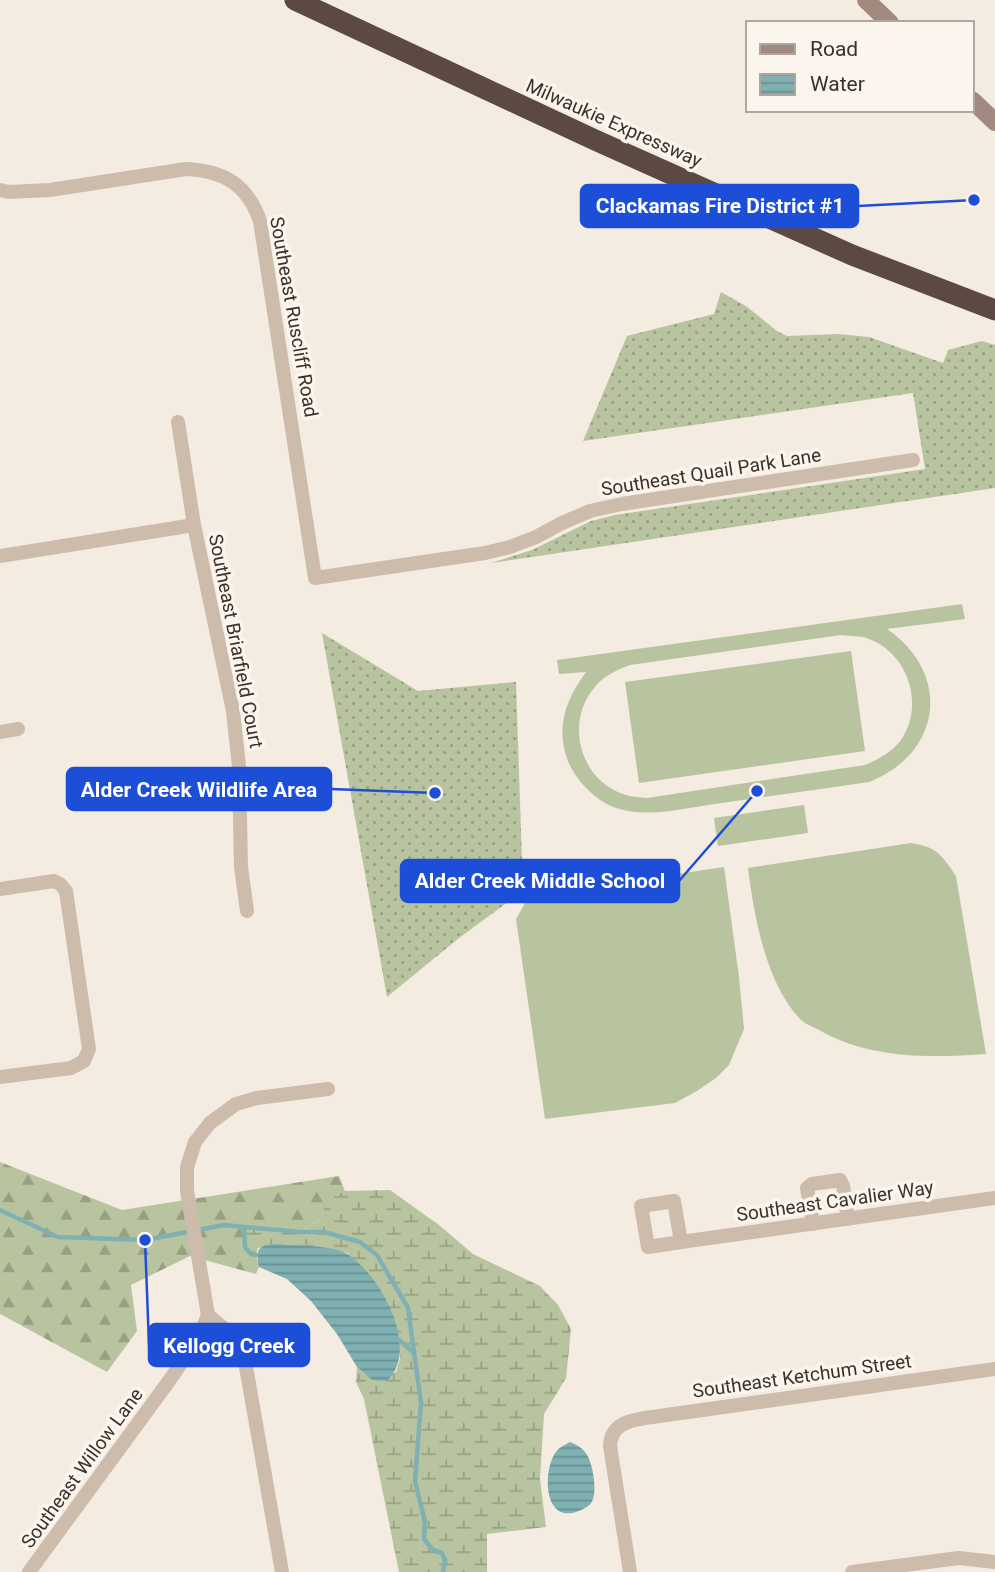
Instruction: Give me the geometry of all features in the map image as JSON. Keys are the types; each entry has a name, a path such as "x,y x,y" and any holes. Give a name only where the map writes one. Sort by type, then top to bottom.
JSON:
{"highway":[{"name":"Milwaukie Expressway","path":"295,0 595,140 840,250 995,310"}],"street":[{"path":"866,0 888,21"},
{"path":"974,102 995,122"},
{"name":"Southeast Ruscliff Road","path":"0,190 50,190 186,169 206,170 225,176 240,187 253,202 260,221 315,579"},
{"name":"Southeast Briarfield Court","path":"178,422 194,525 233,710 239,766 241,867 247,911"},
{"name":"Southeast Quail Park Lane","path":"315,579 510,547 590,511 622,504 913,460"},
{"path":"0,556 194,525"},
{"path":"0,732 18,730"},
{"path":"0,889 54,881 61,884 66,891 89,1049 84,1061 71,1068 0,1077"},
{"path":"282,1572 242,1345 208,1315 187,1192 187,1167 195,1142 222,1112 246,1100 328,1089"},
{"path":"813,1224 807,1188 812,1184 840,1180 848,1219"},
{"name":"Southeast Cavalier Way","path":"681,1242 995,1198"},
{"name":"Southeast Willow Lane","path":"29,1572 169,1381 199,1336 208,1315"},
{"name":"Southeast Ketchum Street","path":"630,1572 610,1446 610,1439 616,1429 629,1421 995,1369"},
{"path":"852,1572 959,1558 995,1562"}],"green space":[{"path":"721,292 746,306 787,336 838,334 869,337 943,363 948,350 982,341 995,345 995,488 491,563 532,550 591,521 615,515 925,469 913,393 583,441 627,336 714,314"},
{"path":"962,604 965,619 887,629 908,647 922,668 929,690 930,712 924,733 912,752 893,769 869,782 669,811 642,812 616,808 594,795 576,776 564,749 563,725 568,703 586,672 559,674 557,660","holes":["841,635 863,637 878,643 891,653 908,679 912,694 908,725 901,740 889,752 875,760 865,765 647,798 628,796 610,788 588,765 579,734 580,718 585,702 594,688 615,671 630,665"]},
{"path":"322,633 418,691 516,682 523,891 459,938 387,997"},
{"path":"851,651 865,751 639,783 625,682"},
{"path":"804,805 808,833 718,846 714,818"},
{"path":"911,843 933,849 956,876 986,1054 900,1054 858,1047 838,1040 800,1019 778,987 770,968 758,927 748,868"},
{"path":"724,867 744,1029 729,1065 716,1078 675,1103 545,1119 516,919 529,896"},
{"path":"0,1162 122,1210 339,1176 345,1191 328,1199 320,1220 299,1232 244,1227 251,1254 256,1255 259,1267 256,1274 190,1256 131,1285 137,1331 107,1372 0,1314"},
{"path":"390,1190 439,1225 473,1254 540,1286 558,1305 571,1329 566,1378 544,1414 540,1479 546,1527 487,1534 487,1572 399,1572 364,1399 356,1382 357,1367 372,1380 396,1372 400,1359 399,1334 348,1253 303,1245 280,1245 258,1248 256,1255 251,1254 245,1247 244,1227 299,1232 320,1220 327,1199 345,1191"}],"water":[{"path":"275,1244 314,1246 343,1252 361,1265 373,1279 393,1314 398,1333 400,1351 396,1367 387,1381 372,1380 357,1367 337,1334 311,1301 287,1279 259,1267 257,1256 261,1247"},
{"path":"570,1442 584,1450 587,1455 593,1472 594,1486 590,1505 572,1513 555,1508 548,1490 552,1459 560,1447"}],"waterway":[{"path":"0,1210 58,1237 145,1240 224,1225 324,1232 360,1242 377,1255 408,1308 421,1403 415,1481 425,1522 424,1539 433,1550 442,1553 445,1561 443,1572"},
{"path":"244,1227 245,1247 251,1254 256,1255"},
{"path":"399,1340 413,1352"}],"place":[{"name":"Clackamas Fire District #1","path":"974,200"},
{"name":"Alder Creek Middle School","path":"757,791"},
{"name":"Alder Creek Wildlife Area","path":"435,793"},
{"name":"Kellogg Creek","path":"145,1240"}]}
